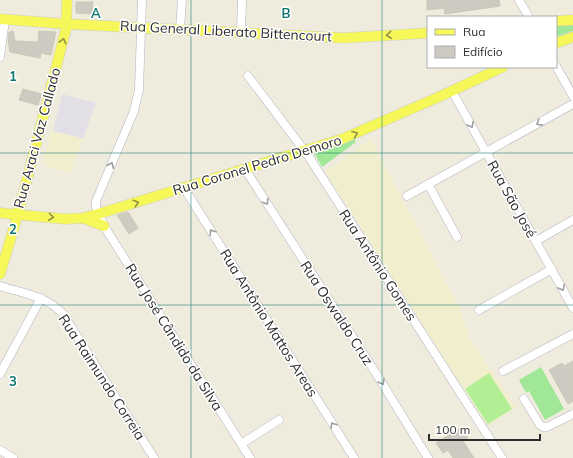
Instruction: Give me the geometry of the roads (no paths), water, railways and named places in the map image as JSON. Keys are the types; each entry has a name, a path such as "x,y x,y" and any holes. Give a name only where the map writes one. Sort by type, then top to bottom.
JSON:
{"main road":[{"name":"Rua Araci Vaz Callado","path":"0,274 18,214 66,24 66,0"},
{"name":"Rua General Liberato Bittencourt","path":"2,19 66,24 344,38 427,33"},
{"path":"557,21 573,20"},
{"path":"557,43 573,37"},
{"name":"Rua Coronel Pedro Demoro","path":"0,213 65,219 83,218 98,214 305,151 357,133 452,92 501,68"},
{"path":"83,218 104,226"}],"street":[{"path":"98,214 96,201 138,100 142,0"},
{"path":"180,29 182,0"},
{"path":"241,32 242,0"},
{"path":"520,0 528,16"},
{"path":"0,57 2,19"},
{"path":"557,68 573,96"},
{"name":"Rua Antônio Gomes","path":"248,76 305,151 502,458"},
{"name":"Rua São José","path":"452,92 573,308"},
{"path":"407,196 573,104"},
{"name":"Rua Oswaldo Cruz","path":"245,169 379,378 428,458"},
{"path":"428,184 457,237"},
{"name":"Rua Antônio Mattos Areas","path":"184,188 354,458"},
{"name":"Rua José Cândido da Silva","path":"98,214 104,226 250,458"},
{"path":"536,241 573,220"},
{"path":"479,310 552,269"},
{"name":"Rua Raimundo Correia","path":"0,286 41,298 54,305 63,314 154,458"},
{"path":"0,374 41,298"},
{"path":"503,372 573,334"},
{"path":"524,398 543,427 547,427 573,414"},
{"path":"241,444 279,420"},
{"path":"0,450 13,458"}]}
